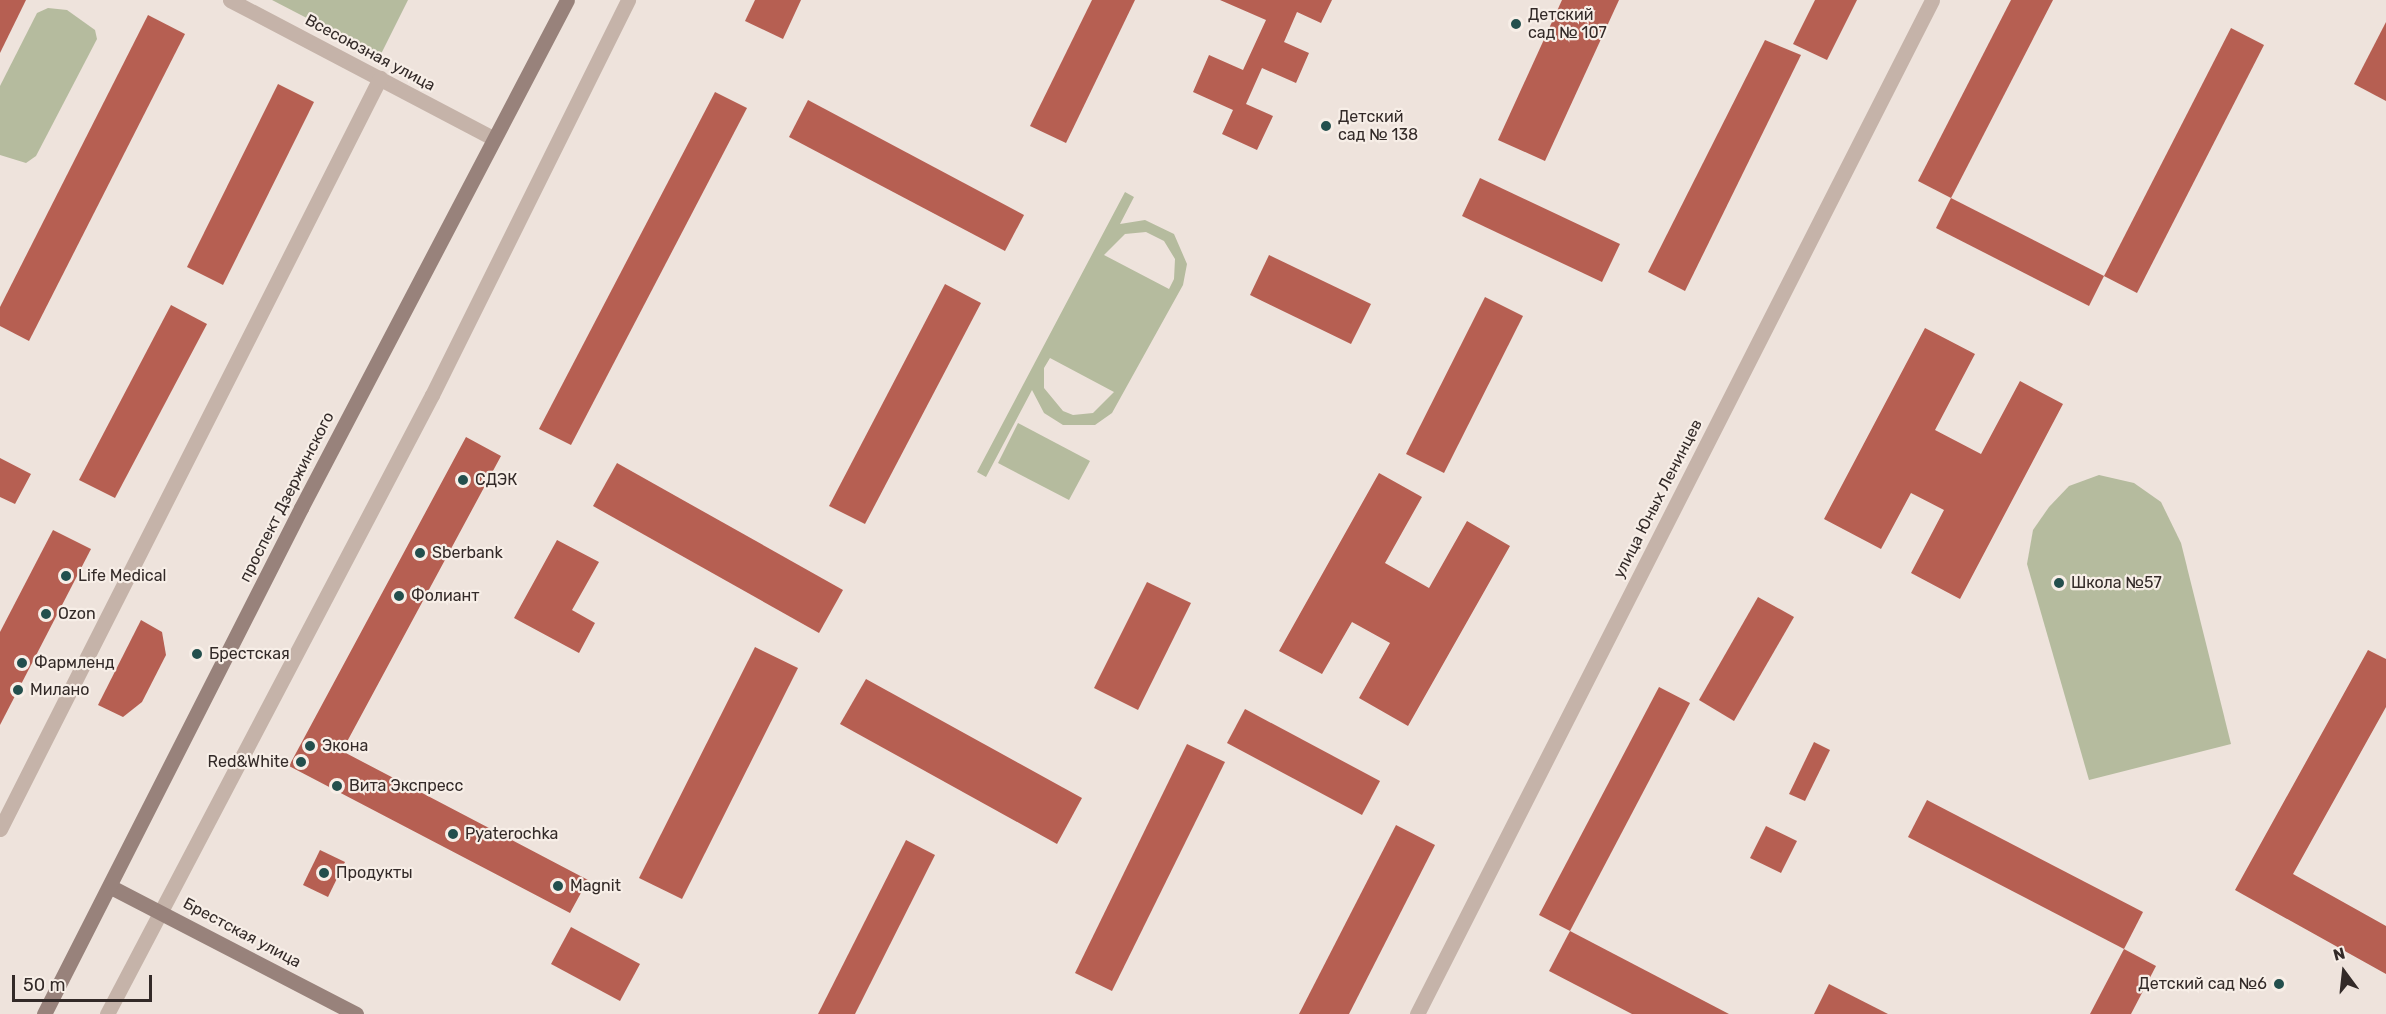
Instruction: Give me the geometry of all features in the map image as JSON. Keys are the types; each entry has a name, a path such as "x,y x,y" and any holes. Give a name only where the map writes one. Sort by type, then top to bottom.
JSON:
{"main road":[{"name":"проспект Дзержинского","path":"44,1014 111,887 301,508 567,0"},
{"name":"Брестская улица","path":"111,887 159,909 356,1014"}],"street":[{"name":"Всесоюзная улица","path":"230,0 493,138"},
{"path":"106,1014 159,909 432,395 628,0"},
{"name":"улица Юных Ленинцев","path":"1418,1014 1932,0"},
{"path":"0,829 380,78"}],"green space":[{"path":"272,0 408,0 380,56"},
{"path":"48,8 67,10 95,30 97,39 36,156 26,163 0,155 0,86 37,13"},
{"path":"1125,192 1134,197 1120,224 1145,220 1174,234 1187,264 1183,285 1112,413 1095,425 1063,425 1044,413 1032,390 986,477 977,472","holes":["1146,232 1164,241 1175,259 1174,279 1169,289 1104,255 1125,234","1050,358 1114,392 1093,413 1073,415 1063,411 1044,388 1044,368"]},
{"path":"1018,423 1090,461 1069,500 998,463"},
{"path":"2099,475 2134,483 2161,502 2181,543 2231,744 2089,780 2027,564 2033,530 2049,507 2069,486"}],"building":[{"path":"0,0 26,0 0,53"},
{"path":"755,0 801,0 783,39 745,21"},
{"path":"1092,0 1135,0 1066,143 1030,126"},
{"path":"1220,0 1332,0 1321,23 1297,12 1284,42 1309,53 1296,83 1262,68 1246,104 1273,116 1257,150 1222,134 1233,110 1193,92 1209,55 1243,70 1266,20"},
{"path":"1562,0 1619,0 1545,161 1498,140"},
{"path":"1815,0 1857,0 1827,60 1793,44"},
{"path":"2011,0 2053,0 1951,198 1918,181"},
{"path":"148,15 185,34 29,341 0,326 0,307"},
{"path":"2386,22 2386,101 2354,84"},
{"path":"2231,28 2264,45 2137,293 2104,276"},
{"path":"1765,40 1801,55 1685,291 1648,272"},
{"path":"278,84 314,102 223,285 187,267"},
{"path":"715,92 747,108 571,445 539,429"},
{"path":"808,100 1024,215 1005,251 789,137"},
{"path":"1480,178 1620,244 1602,282 1462,216"},
{"path":"1951,198 2104,276 2089,306 1936,228"},
{"path":"1269,255 1371,304 1351,344 1250,295"},
{"path":"945,284 981,303 865,524 829,506"},
{"path":"1485,297 1523,316 1444,473 1406,454"},
{"path":"171,305 207,324 115,498 79,480"},
{"path":"1925,328 1975,354 1935,430 1981,454 2020,381 2063,404 1960,599 1911,573 1944,510 1911,493 1881,549 1824,519"},
{"path":"466,437 501,456 342,751 588,880 570,913 289,766"},
{"path":"0,458 31,474 15,504 0,497"},
{"path":"617,463 843,590 819,633 593,506"},
{"path":"1379,473 1422,497 1385,563 1429,588 1467,521 1510,546 1408,726 1359,698 1390,643 1352,622 1322,674 1279,651"},
{"path":"53,530 91,549 0,725 0,632"},
{"path":"557,540 599,562 572,610 595,623 579,653 514,618"},
{"path":"1147,582 1191,603 1138,710 1094,688"},
{"path":"1758,597 1794,617 1734,721 1699,700"},
{"path":"141,620 162,632 166,655 142,702 123,717 98,705"},
{"path":"755,647 798,668 682,899 639,878"},
{"path":"2368,650 2386,659 2386,707 2293,874 2386,926 2386,974 2235,890"},
{"path":"866,679 1082,798 1057,844 840,724"},
{"path":"1659,687 1690,703 1570,931 1539,915"},
{"path":"1245,709 1380,781 1362,815 1227,743"},
{"path":"1814,742 1830,750 1805,801 1789,794"},
{"path":"1187,744 1225,762 1112,991 1075,973"},
{"path":"1927,800 2143,912 2124,949 1908,837"},
{"path":"1396,825 1435,845 1349,1014 1299,1014"},
{"path":"1766,826 1797,841 1781,873 1750,858"},
{"path":"906,840 935,855 855,1014 818,1014"},
{"name":"Продукты","path":"320,850 345,862 328,897 303,885"},
{"path":"571,927 640,964 620,1001 551,964"},
{"path":"1570,931 1729,1014 1632,1014 1549,971"},
{"path":"2124,949 2156,966 2131,1014 2090,1014"},
{"path":"1829,984 1888,1014 1814,1014"}],"place":[{"name":"Детский сад № 107","path":"1516,24"},
{"name":"Детский сад № 138","path":"1326,126"},
{"name":"СДЭК","path":"463,480"},
{"name":"Sberbank","path":"420,553"},
{"name":"Life Medical","path":"66,576"},
{"name":"Школа №57","path":"2059,583"},
{"name":"Фолиант","path":"399,596"},
{"name":"Ozon","path":"46,614"},
{"name":"Брестская","path":"197,654"},
{"name":"Фармленд","path":"22,663"},
{"name":"Милано","path":"18,690"},
{"name":"Экона","path":"310,746"},
{"name":"Red&White","path":"301,762"},
{"name":"Вита Экспресс","path":"337,786"},
{"name":"Pyaterochka","path":"453,834"},
{"name":"Продукты","path":"324,873"},
{"name":"Magnit","path":"558,886"},
{"name":"Детский сад №6","path":"2279,984"}]}
